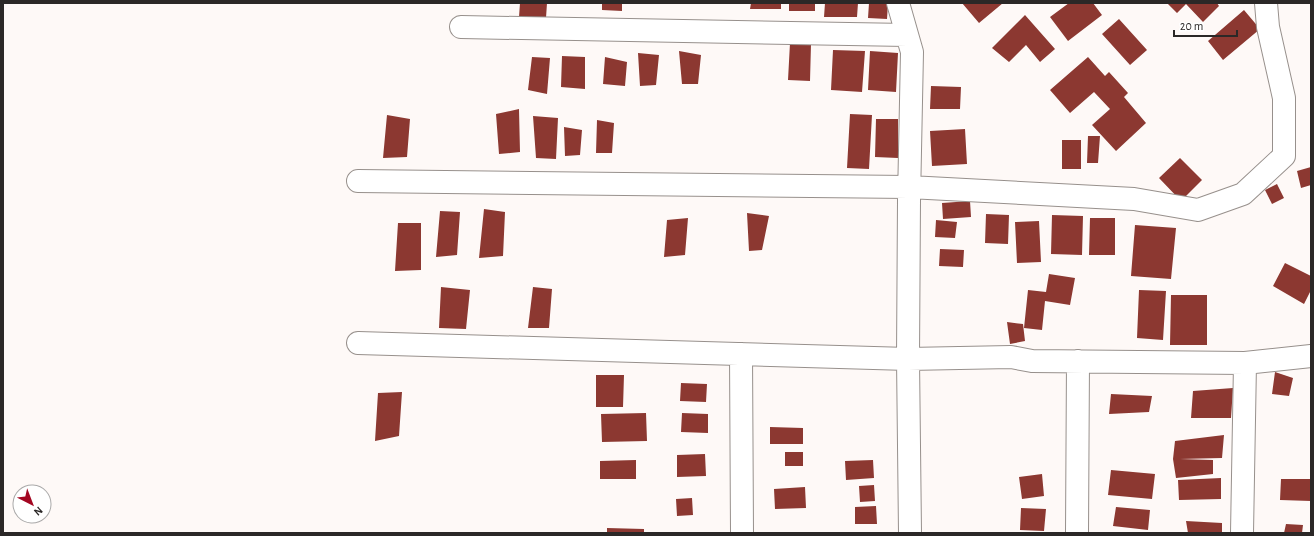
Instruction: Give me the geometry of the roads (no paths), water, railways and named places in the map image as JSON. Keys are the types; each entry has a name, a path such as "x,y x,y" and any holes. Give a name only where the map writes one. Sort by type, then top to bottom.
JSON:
{"street":[{"path":"898,3 912,52 909,187 908,359 910,533"},
{"path":"358,181 909,187 1134,199 1198,210 1243,194 1284,156 1284,98 1268,27 1266,3"},
{"path":"461,27 907,35"},
{"path":"358,343 908,359 1011,357 1032,361 1078,362 1245,363 1311,356"},
{"path":"741,354 742,533"},
{"path":"1078,362 1078,533"},
{"path":"1242,533 1245,363"}]}
